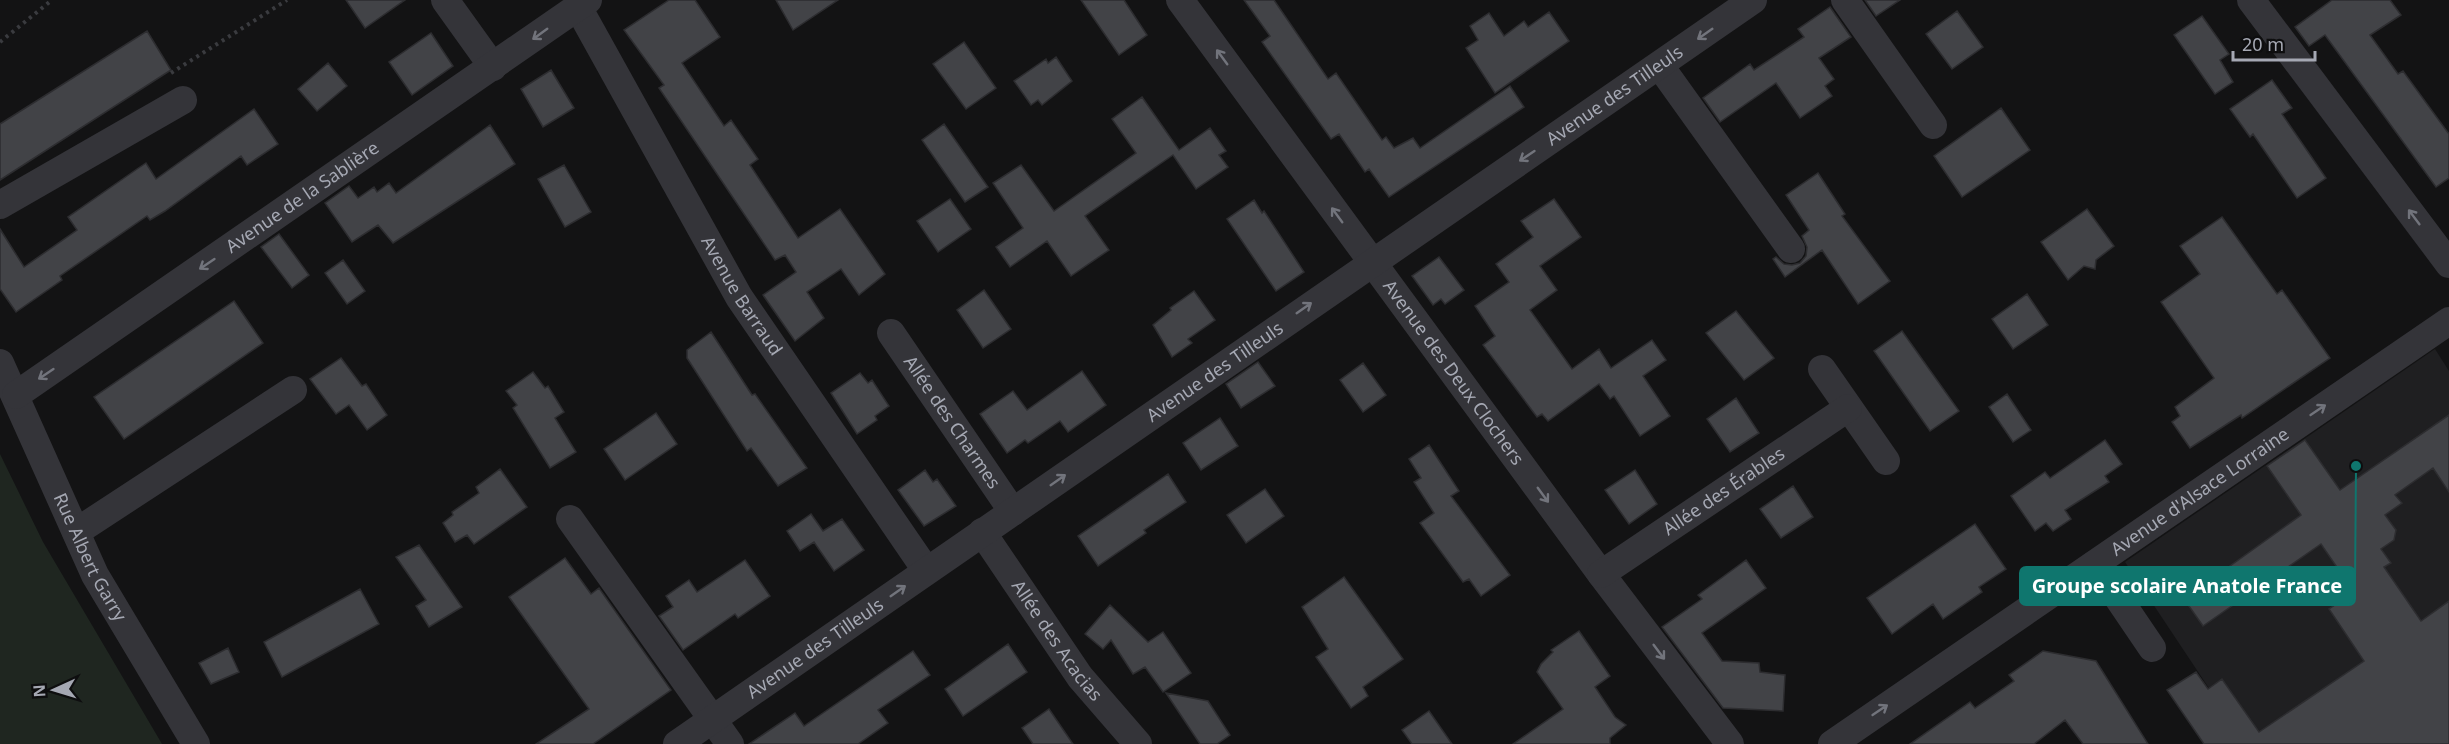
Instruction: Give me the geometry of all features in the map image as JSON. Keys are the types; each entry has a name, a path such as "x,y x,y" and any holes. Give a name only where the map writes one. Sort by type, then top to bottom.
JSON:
{"street":[{"path":"445,0 493,67"},
{"name":"Avenue des Deux Clochers","path":"1180,0 1601,574 1730,744"},
{"name":"Avenue des Tilleuls","path":"677,744 1753,0"},
{"path":"1845,0 1933,125"},
{"path":"2251,0 2449,264"},
{"name":"Avenue de la Sablière","path":"16,395 583,3"},
{"name":"Avenue Barraud","path":"583,3 739,297 927,570"},
{"path":"1660,66 1791,249"},
{"path":"0,205 183,100"},
{"name":"Avenue d'Alsace Lorraine","path":"1832,744 2449,321"},
{"name":"Allée des Charmes","path":"891,333 1012,512"},
{"name":"Rue Albert Garry","path":"0,363 95,575 196,744"},
{"path":"1821,369 1886,461"},
{"path":"76,532 293,390"},
{"name":"Allée des Érables","path":"1601,574 1848,408"},
{"path":"570,519 730,744"},
{"name":"Allée des Acacias","path":"982,532 1080,677 1138,744"},
{"path":"2094,564 2152,648"}],"path":[{"path":"0,42 52,0"}],"shaded area":[{"path":"2435,349 2449,371 2449,744 2246,744 2125,562"},
{"path":"0,454 43,542 162,744 0,744"}],"building":[{"path":"346,0 405,0 365,28"},
{"path":"669,0 695,0 720,37 682,63 724,126 731,120 758,159 750,165 798,238 840,209 885,274 859,295 841,269 807,292 824,318 795,341 763,295 796,272 785,255 775,260 659,88 664,85 624,30"},
{"path":"776,0 838,0 793,30"},
{"path":"1081,0 1124,0 1147,35 1119,55"},
{"path":"1244,0 1274,0 1328,79 1336,73 1382,140 1386,137 1394,148 1413,138 1420,148 1510,86 1524,107 1389,197 1369,169 1365,172 1339,134 1331,139 1262,42 1270,36"},
{"path":"1865,0 1900,0 1876,16"},
{"path":"2332,0 2390,0 2401,15 2370,35 2398,74 2403,71 2449,134 2449,178 2436,187 2325,35 2309,46 2295,27"},
{"path":"1830,7 1851,37 1819,58 1834,79 1825,86 1832,96 1800,118 1776,83 1720,122 1703,98 1750,64 1754,70 1804,37 1798,29"},
{"path":"1957,11 1983,47 1952,69 1926,34"},
{"path":"1549,12 1569,41 1495,93 1466,48 1478,40 1470,26 1489,13 1504,36 1524,21 1528,27"},
{"path":"2202,16 2229,54 2220,60 2233,82 2215,94 2174,35"},
{"path":"147,31 171,70 0,180 0,124"},
{"path":"431,33 453,66 412,95 389,62"},
{"path":"964,42 996,88 966,109 933,64"},
{"path":"1056,57 1072,81 1042,105 1038,100 1031,105 1014,81 1046,59 1048,63"},
{"path":"328,63 347,86 317,111 298,89"},
{"path":"551,70 574,108 543,127 521,89"},
{"path":"2272,80 2292,108 2282,114 2326,178 2297,198 2253,134 2250,137 2230,109"},
{"path":"1142,97 1179,150 1210,128 1226,151 1219,155 1228,167 1196,189 1173,155 1085,216 1109,250 1071,276 1047,241 1010,267 996,247 1023,228 993,183 1021,165 1054,211 1136,153 1112,119"},
{"path":"2001,108 2030,150 1962,197 1934,156"},
{"path":"254,109 278,144 247,165 241,156 165,211 150,220 147,216 60,276 62,280 16,312 0,289 0,229 24,267 77,230 68,217 137,169 146,163 156,179"},
{"path":"944,124 988,187 965,202 922,140"},
{"path":"490,125 515,164 393,243 378,225 352,242 325,203 349,186 358,198 374,187 377,192 389,183 396,193"},
{"path":"564,165 591,212 565,227 538,179"},
{"path":"1818,173 1845,214 1842,216 1890,281 1858,304 1822,250 1785,277 1773,259 1776,257 1784,264 1792,265 1800,263 1806,256 1807,247 1802,236 1809,230 1786,195"},
{"path":"950,199 971,229 938,252 917,221"},
{"path":"1554,199 1581,237 1540,266 1557,290 1530,310 1572,369 1599,349 1611,368 1652,340 1666,360 1643,376 1670,416 1640,436 1614,396 1610,399 1599,384 1548,421 1542,414 1537,417 1483,345 1495,336 1475,306 1509,282 1496,264 1533,237 1521,221"},
{"path":"1254,200 1262,213 1264,211 1304,272 1276,291 1227,219"},
{"path":"2087,209 2114,246 2096,260 2095,269 2084,266 2068,280 2041,242"},
{"path":"2222,217 2277,294 2282,290 2330,358 2242,418 2241,415 2190,448 2172,422 2180,416 2175,407 2214,378 2161,302 2200,274 2180,246"},
{"path":"279,234 309,275 292,288 261,247"},
{"path":"1439,257 1464,290 1445,304 1441,299 1433,305 1412,276"},
{"path":"343,260 365,291 347,304 325,273"},
{"path":"984,290 1011,329 983,348 957,310"},
{"path":"1194,291 1215,320 1188,339 1192,343 1172,357 1153,325 1171,310 1170,308"},
{"path":"2027,294 2048,325 2013,349 1992,319"},
{"path":"234,301 263,343 124,439 94,397"},
{"path":"1736,311 1774,358 1744,380 1706,333"},
{"path":"1902,331 1959,411 1930,431 1874,351"},
{"path":"711,332 752,395 755,394 807,468 778,486 751,448 747,451 687,358 687,350"},
{"path":"341,358 362,386 366,384 387,415 367,430 349,405 336,414 310,379"},
{"path":"1258,362 1275,386 1241,408 1226,384"},
{"path":"1363,363 1386,395 1363,412 1340,380"},
{"path":"1082,371 1106,405 1068,432 1060,421 1028,443 1025,440 1007,453 980,414 1013,391 1027,410"},
{"path":"533,372 545,388 548,386 564,412 555,418 576,452 550,468 513,408 517,405 506,391"},
{"path":"860,373 868,383 872,380 889,406 875,416 877,420 857,434 831,393"},
{"path":"2007,394 2031,430 2013,442 1989,407"},
{"path":"1736,398 1759,433 1730,452 1707,419"},
{"path":"656,413 677,444 625,480 604,449"},
{"path":"2449,415 2449,492 2433,468 2395,495 2402,503 2385,515 2396,530 2394,540 2381,549 2391,563 2384,567 2421,621 2449,601 2449,744 2204,744 2167,690 2196,672 2208,689 2222,679 2259,732 2364,661 2329,609 2354,592 2321,544 2203,626 2184,599 2301,515 2267,466 2305,440 2340,490"},
{"path":"1220,418 1238,446 1201,470 1183,443"},
{"path":"2105,440 2122,464 2105,476 2109,482 2065,510 2071,519 2053,531 2046,523 2035,531 2011,496 2045,472 2050,478"},
{"path":"1429,445 1459,491 1451,496 1510,575 1481,596 1469,579 1463,582 1420,523 1434,513 1414,482 1421,478 1409,459"},
{"path":"500,469 527,507 474,544 467,535 455,542 443,523 453,515 452,512 479,493 476,487"},
{"path":"925,470 933,482 937,479 956,506 924,526 898,490"},
{"path":"1635,470 1657,504 1629,524 1605,490"},
{"path":"1168,474 1186,502 1144,530 1146,533 1098,566 1078,536"},
{"path":"1793,486 1813,517 1781,538 1760,509"},
{"path":"1265,489 1284,516 1246,543 1227,515"},
{"path":"811,514 823,531 842,519 864,550 834,571 814,542 800,551 787,531"},
{"path":"1975,524 2006,569 1979,587 1982,592 1943,619 1933,604 1892,634 1867,598"},
{"path":"419,545 462,607 429,627 416,606 426,600 396,557"},
{"path":"565,558 591,594 599,588 671,690 593,744 536,744 589,709 509,597"},
{"path":"745,560 770,596 738,618 735,614 683,650 659,616 673,607 666,596 689,580 697,592"},
{"path":"1746,560 1766,588 1702,633 1722,661 1759,663 1760,672 1785,675 1783,711 1723,708 1662,627 1702,599 1698,595"},
{"path":"1344,577 1403,659 1363,687 1368,696 1351,708 1316,657 1328,649 1302,607"},
{"path":"360,589 379,624 282,677 264,642"},
{"path":"1110,605 1148,642 1163,632 1191,673 1163,692 1145,667 1133,674 1111,640 1103,649 1085,634"},
{"path":"1579,631 1610,676 1595,687 1615,717 1626,725 1610,738 1610,744 1513,744 1563,709 1537,672 1541,664 1553,652 1551,650"},
{"path":"1008,644 1027,672 963,716 945,689"},
{"path":"228,648 239,672 211,684 199,663"},
{"path":"913,651 930,675 878,710 888,723 858,744 749,744 795,713 804,726"},
{"path":"2043,651 2096,661 2148,744 2083,744 2065,720 2034,744 1910,744 1970,702 1975,708 2014,681 2009,675"},
{"path":"1166,693 1208,701 1230,735 1217,744 1200,744"},
{"path":"1049,709 1073,744 1033,744 1022,728"},
{"path":"1429,711 1452,744 1412,744 1402,730"}],"place":[{"name":"Groupe scolaire Anatole France","path":"2356,466"}]}
